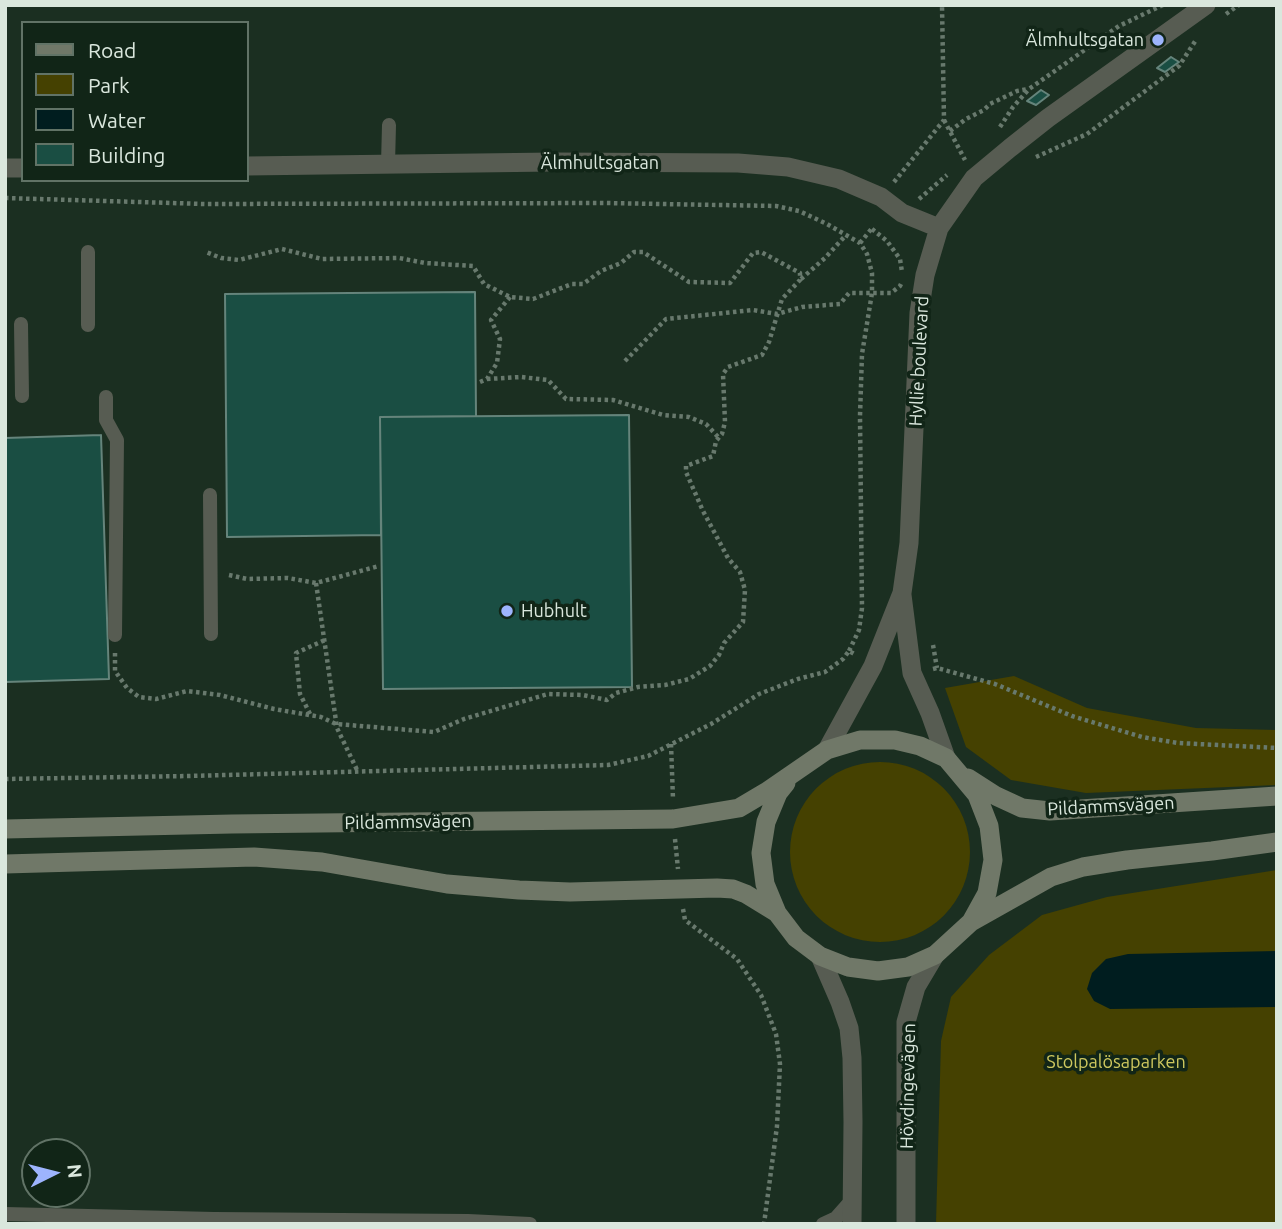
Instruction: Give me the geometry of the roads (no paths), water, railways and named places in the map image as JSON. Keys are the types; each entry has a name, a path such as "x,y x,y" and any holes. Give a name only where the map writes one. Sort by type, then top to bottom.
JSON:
{"main road":[{"name":"Pildammsvägen","path":"5,829 673,819 739,808 827,750 860,740 895,740 920,746 996,796 1022,808 1050,811 1277,796"},
{"name":"Pildammsvägen","path":"951,764 977,795 989,827 993,860 986,892 971,922"},
{"name":"Pildammsvägen","path":"798,769 778,793 766,822 761,853 765,884 777,913 796,938 821,956 848,967 878,971 908,967 935,955 971,922 1051,877 1083,867 1277,842"},
{"name":"Pildammsvägen","path":"5,864 254,857 322,862 447,884 519,890 570,892 733,889 777,913"}],"street":[{"name":"Hyllie boulevard","path":"827,750 873,666 902,593 909,543 919,313 925,275 939,228 974,178 1048,118 1213,12"},
{"name":"Älmhultsgatan","path":"248,166 553,162 738,163 788,167 839,179 881,197 902,213 939,228"},
{"name":"Hyllie boulevard","path":"902,593 912,673 951,764"},
{"name":"Hövdingevägen","path":"906,1224 906,1022 916,987 935,955"},
{"path":"821,956 849,1028 853,1084 852,1224"}],"lane":[{"path":"388,125 388,164"},
{"path":"88,252 88,325"},
{"path":"21,324 22,396"},
{"path":"106,397 106,420 117,440 116,635"},
{"path":"210,495 211,634"},
{"path":"823,1224 836,1218 852,1200"},
{"path":"5,1214 530,1224"}],"water":[{"path":"1277,951 1277,1007 1110,1009 1094,1001 1087,989 1092,973 1106,959 1128,954"}],"place":[{"name":"Älmhultsgatan","path":"1158,40"},
{"name":"Hubhult","path":"507,611"}],"park label":[{"name":"Stolpalösaparken","path":"1116,1062"}]}
